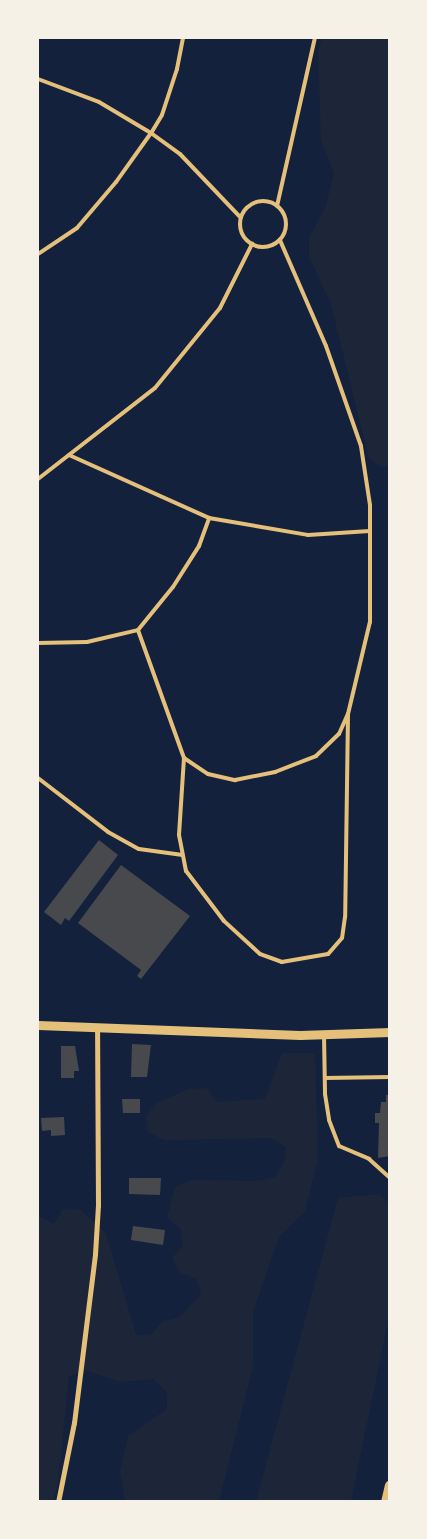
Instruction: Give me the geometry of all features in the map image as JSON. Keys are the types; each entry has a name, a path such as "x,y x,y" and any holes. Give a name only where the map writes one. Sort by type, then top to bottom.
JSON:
{"main road":[{"path":"386,1502 390,1485"}],"street":[{"path":"38,1025 324,1034 390,1032"},
{"path":"58,1502 74,1423 95,1254 98,1205 97,1028"}],"lane":[{"path":"38,254 77,228 116,182 151,133 162,115 174,78 183,38"},
{"path":"38,79 99,102 151,133 180,154 241,218 242,233 252,244 267,247 280,240 286,225 277,206 315,38"},
{"path":"241,218 256,203 277,206"},
{"path":"184,758 208,774 236,780 275,772 316,756 339,734 348,714 370,622 370,505 361,446 326,346 280,240"},
{"path":"38,479 156,388 220,308 252,244"},
{"path":"69,455 120,481 209,518 308,535 370,531"},
{"path":"38,643 87,642 138,630 173,587 198,546 209,518"},
{"path":"138,630 184,758 179,835 186,871 224,921 260,954 282,962 328,954 342,938 345,916 348,714"},
{"path":"38,778 108,832 139,849 183,855"},
{"path":"324,1034 325,1078 329,1120 339,1146 369,1159 390,1178"},
{"path":"325,1078 390,1077"}],"shaded area":[{"path":"322,38 389,38 390,464 384,468 369,459 331,304 309,257 309,238 325,208 334,174 321,140 318,52"},
{"path":"282,1053 315,1053 318,1159 305,1211 279,1237 253,1312 253,1366 219,1501 125,1501 120,1472 128,1436 167,1409 167,1393 154,1379 120,1382 87,1371 69,1376 58,1484 53,1501 38,1501 38,1216 54,1224 63,1209 81,1210 106,1233 136,1335 152,1334 163,1321 179,1318 201,1294 196,1278 180,1273 172,1258 183,1245 180,1228 167,1218 175,1187 191,1180 259,1181 275,1177 284,1163 286,1147 271,1138 164,1140 148,1132 146,1116 157,1103 188,1089 206,1088 217,1102 265,1099"},
{"path":"379,1194 389,1203 389,1317 351,1501 256,1501 338,1198"}],"building":[{"path":"99,840 118,855 69,921 65,918 61,925 44,912"},
{"path":"121,865 190,916 141,979 137,976 141,970 78,923"},
{"path":"132,1044 151,1045 147,1077 131,1077"},
{"path":"61,1046 75,1046 79,1071 74,1071 74,1078 61,1078"},
{"path":"386,1095 390,1095 390,1156 378,1158 379,1123 375,1123 375,1113 380,1113 381,1102 386,1102"},
{"path":"122,1099 140,1099 140,1113 123,1113"},
{"path":"64,1117 65,1135 51,1136 51,1130 42,1131 41,1118"},
{"path":"129,1178 161,1178 160,1195 129,1194"},
{"path":"133,1226 165,1230 163,1245 131,1240"}]}
